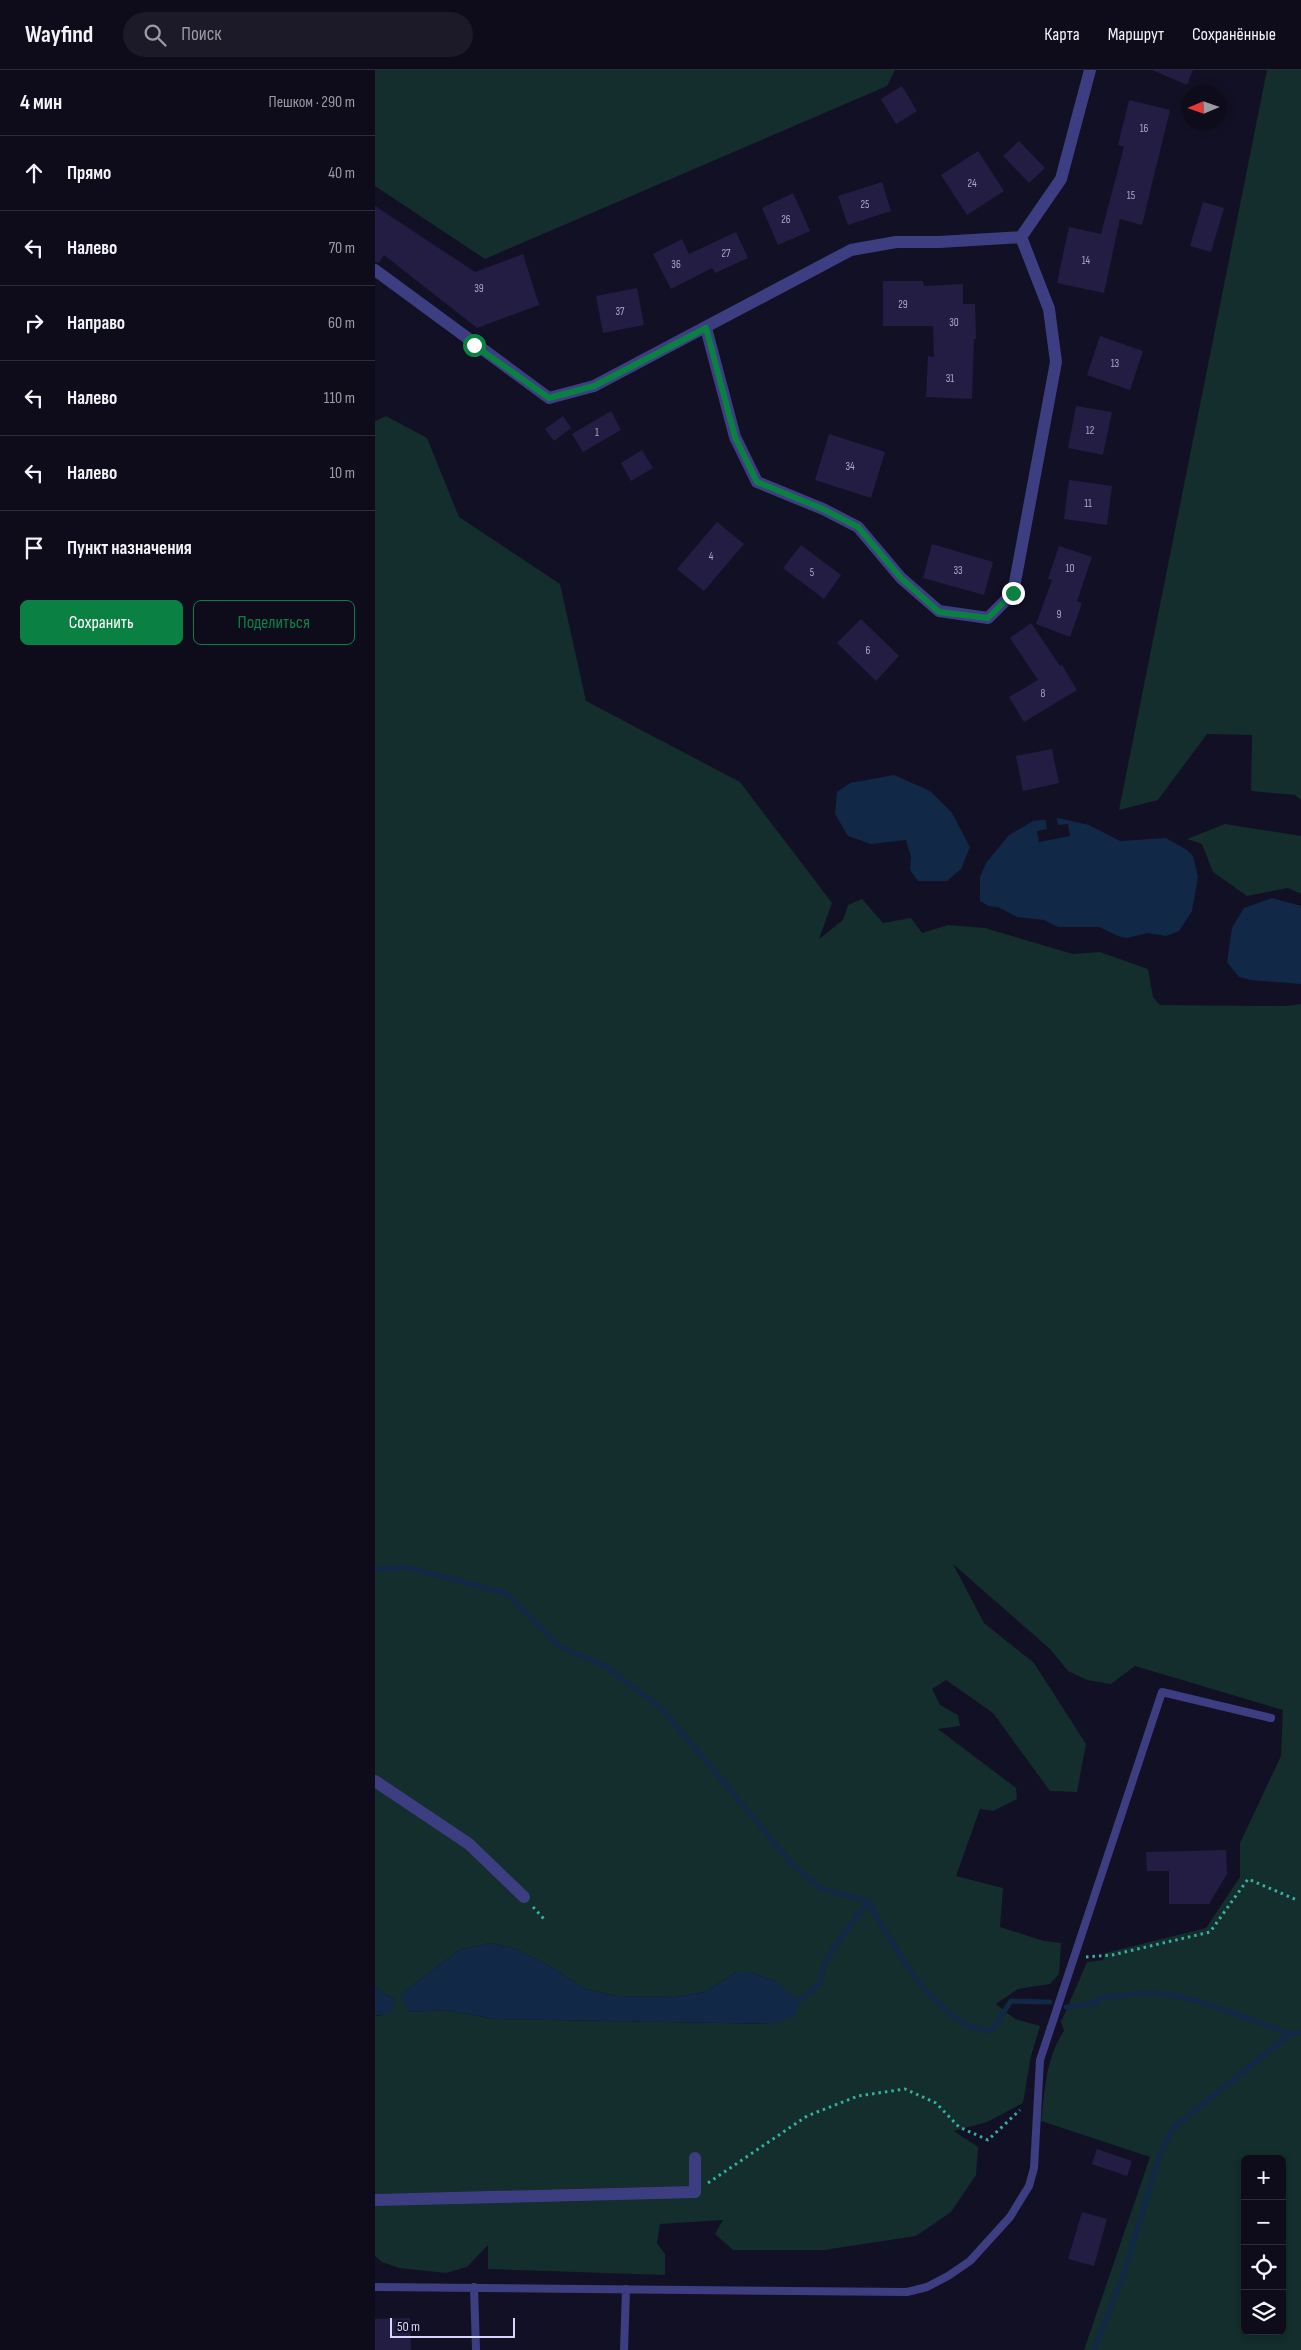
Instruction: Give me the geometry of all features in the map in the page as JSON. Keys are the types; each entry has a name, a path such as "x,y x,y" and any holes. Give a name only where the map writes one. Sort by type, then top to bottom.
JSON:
{"street":[{"path":"1021,237 1061,179 1090,70"},
{"path":"706,328 735,437 757,482 823,509 858,527 901,578 939,612 988,618 1013,593 1056,362 1049,309 1021,237"},
{"path":"375,270 549,398 594,386 851,250 896,242 939,242 1021,237"},
{"path":"375,1782 469,1844 524,1897"},
{"path":"375,2200 695,2192 695,2158"}],"lane":[{"path":"375,2287 907,2292 927,2286 947,2276 970,2261 1010,2217 1029,2186 1034,2168 1040,2060 1162,1692 1271,1718"},
{"path":"474,2287 476,2350"},
{"path":"624,2350 626,2289"}],"path":[{"path":"1074,1957 1112,1955 1210,1932 1248,1880 1297,1900"},
{"path":"695,2192 807,2116 857,2096 905,2089 936,2102 959,2126 988,2140 1020,2110"}],"green space":[{"path":"375,70 895,70 887,86 485,259 375,186"},
{"path":"1267,70 1301,70 1301,800 1295,795 1251,791 1252,735 1207,734 1158,800 1119,810"},
{"path":"386,416 427,438 459,517 560,584 586,701 740,782 832,903 819,939 843,920 848,905 862,899 883,923 911,918 922,933 948,925 985,928 1073,954 1100,952 1148,969 1153,997 1160,1005 1286,1006 1301,1004 1301,2350 1084,2350 1150,2157 1041,2121 1050,2063 1053,2052 1064,2031 1061,2022 1087,1962 1103,1960 1105,1953 1206,1928 1240,1877 1240,1843 1281,1756 1283,1710 1135,1666 1111,1684 1087,1680 1068,1671 1050,1649 953,1564 984,1623 1034,1663 1086,1744 1077,1792 1050,1791 993,1713 946,1680 932,1689 940,1705 958,1715 960,1726 938,1729 1016,1788 1017,1799 993,1811 980,1809 956,1876 1003,1888 1000,1927 1044,1941 1061,1943 1059,1974 1050,1984 1018,1989 996,2004 1015,2019 1040,2026 1031,2056 1023,2103 987,2122 954,2131 978,2147 976,2175 951,2212 916,2236 824,2250 733,2250 715,2234 723,2220 660,2224 657,2243 665,2254 665,2275 488,2269 488,2245 467,2267 446,2273 399,2268 382,2262 375,2256 375,2016 379,2016 396,2001 375,1987 375,421","holes":["490,1943 516,1949 548,1965 585,1989 616,1996 675,1997 705,1992 736,1972 750,1972 777,1982 773,2024 496,2019 445,2010 410,2012 404,1992 459,1950"]},
{"path":"1225,824 1301,836 1301,894 1288,888 1247,896 1213,872 1202,844 1187,839"}],"water":[{"path":"894,775 930,791 952,813 970,847 961,869 947,881 918,881 910,870 911,857 906,840 871,844 848,836 835,814 837,792 850,783"},
{"path":"1058,818 1089,825 1120,841 1166,838 1187,850 1193,856 1198,877 1192,911 1179,931 1166,936 1148,933 1127,938 1099,927 1058,927 1044,920 1017,917 998,907 989,906 980,901 980,877 986,863 1009,835 1033,821"},
{"path":"1272,898 1301,906 1301,984 1251,980 1239,977 1227,962 1232,928 1244,908"},
{"path":"490,1943 516,1949 548,1965 585,1989 616,1996 675,1997 705,1992 736,1972 750,1972 777,1982 799,2001 795,2016 773,2024 496,2019 445,2010 409,2012 401,1999 404,1992 459,1950"},
{"path":"375,1987 396,2001 392,2012 375,2016"}],"pier":[{"path":"1056,816 1058,825 1068,824 1070,836 1039,842 1037,831 1047,829 1045,817"}],"building":[{"path":"1152,70 1193,70 1187,85"},
{"path":"902,86 917,111 896,124 881,99"},
{"path":"1129,100 1170,110 1142,225 1120,219 1104,293 1057,283 1069,227 1101,234 1124,147 1118,145"},
{"path":"1019,141 1045,168 1029,183 1003,156"},
{"path":"978,151 1004,191 967,215 941,175"},
{"path":"882,182 891,211 848,225 838,196"},
{"path":"793,193 810,231 778,245 762,208"},
{"path":"1203,202 1224,208 1211,252 1190,246"},
{"path":"375,206 475,272 523,254 539,305 477,328 384,255 379,263 375,262"},
{"path":"736,232 748,258 715,273 712,268 671,289 653,254 682,239 689,254"},
{"path":"883,281 923,281 924,286 963,284 963,304 975,304 976,339 974,339 972,399 926,397 928,356 934,357 933,326 883,326"},
{"path":"637,288 644,325 603,333 596,296"},
{"path":"1100,336 1143,351 1130,390 1087,375"},
{"path":"1076,406 1112,412 1103,455 1068,448"},
{"path":"611,411 621,430 583,452 572,434"},
{"path":"563,416 571,428 554,441 545,429"},
{"path":"829,434 885,452 871,498 815,480"},
{"path":"642,450 653,468 631,481 621,463"},
{"path":"1069,480 1112,486 1107,525 1064,519"},
{"path":"717,522 744,544 704,591 677,569"},
{"path":"932,544 993,562 984,595 923,578"},
{"path":"801,545 841,575 824,599 783,568"},
{"path":"1059,546 1092,557 1077,601 1082,603 1070,637 1036,624 1052,580 1048,579"},
{"path":"861,619 899,656 876,681 837,643"},
{"path":"1031,623 1060,666 1062,665 1077,690 1024,722 1009,697 1038,680 1010,638"},
{"path":"1052,749 1059,783 1023,791 1016,756"},
{"path":"1226,1850 1227,1874 1209,1904 1169,1904 1169,1871 1147,1871 1146,1852"},
{"path":"1097,2149 1132,2161 1127,2176 1092,2164"},
{"path":"1082,2212 1107,2219 1094,2266 1068,2259"},
{"path":"410,2318 411,2350 375,2350 375,2319"}],"waterway":[{"path":"375,1570 406,1567 506,1593 560,1647 605,1666 663,1710 794,1866 822,1889 868,1901 909,1969 935,2000 950,2014 965,2024 991,2031 1011,2001 1050,2002"},
{"path":"799,2001 821,1982 823,1967 836,1945 868,1901"},
{"path":"1066,2007 1096,2003 1101,1997 1154,1993 1172,1995 1223,2009 1290,2034 1301,2033"},
{"path":"1094,2350 1124,2273 1161,2150 1174,2127 1290,2034"}],"route":[{"path":"474,345 549,398 594,386 706,328 735,437 757,482 823,509 858,527 901,578 939,612 988,618 1013,593"}]}
